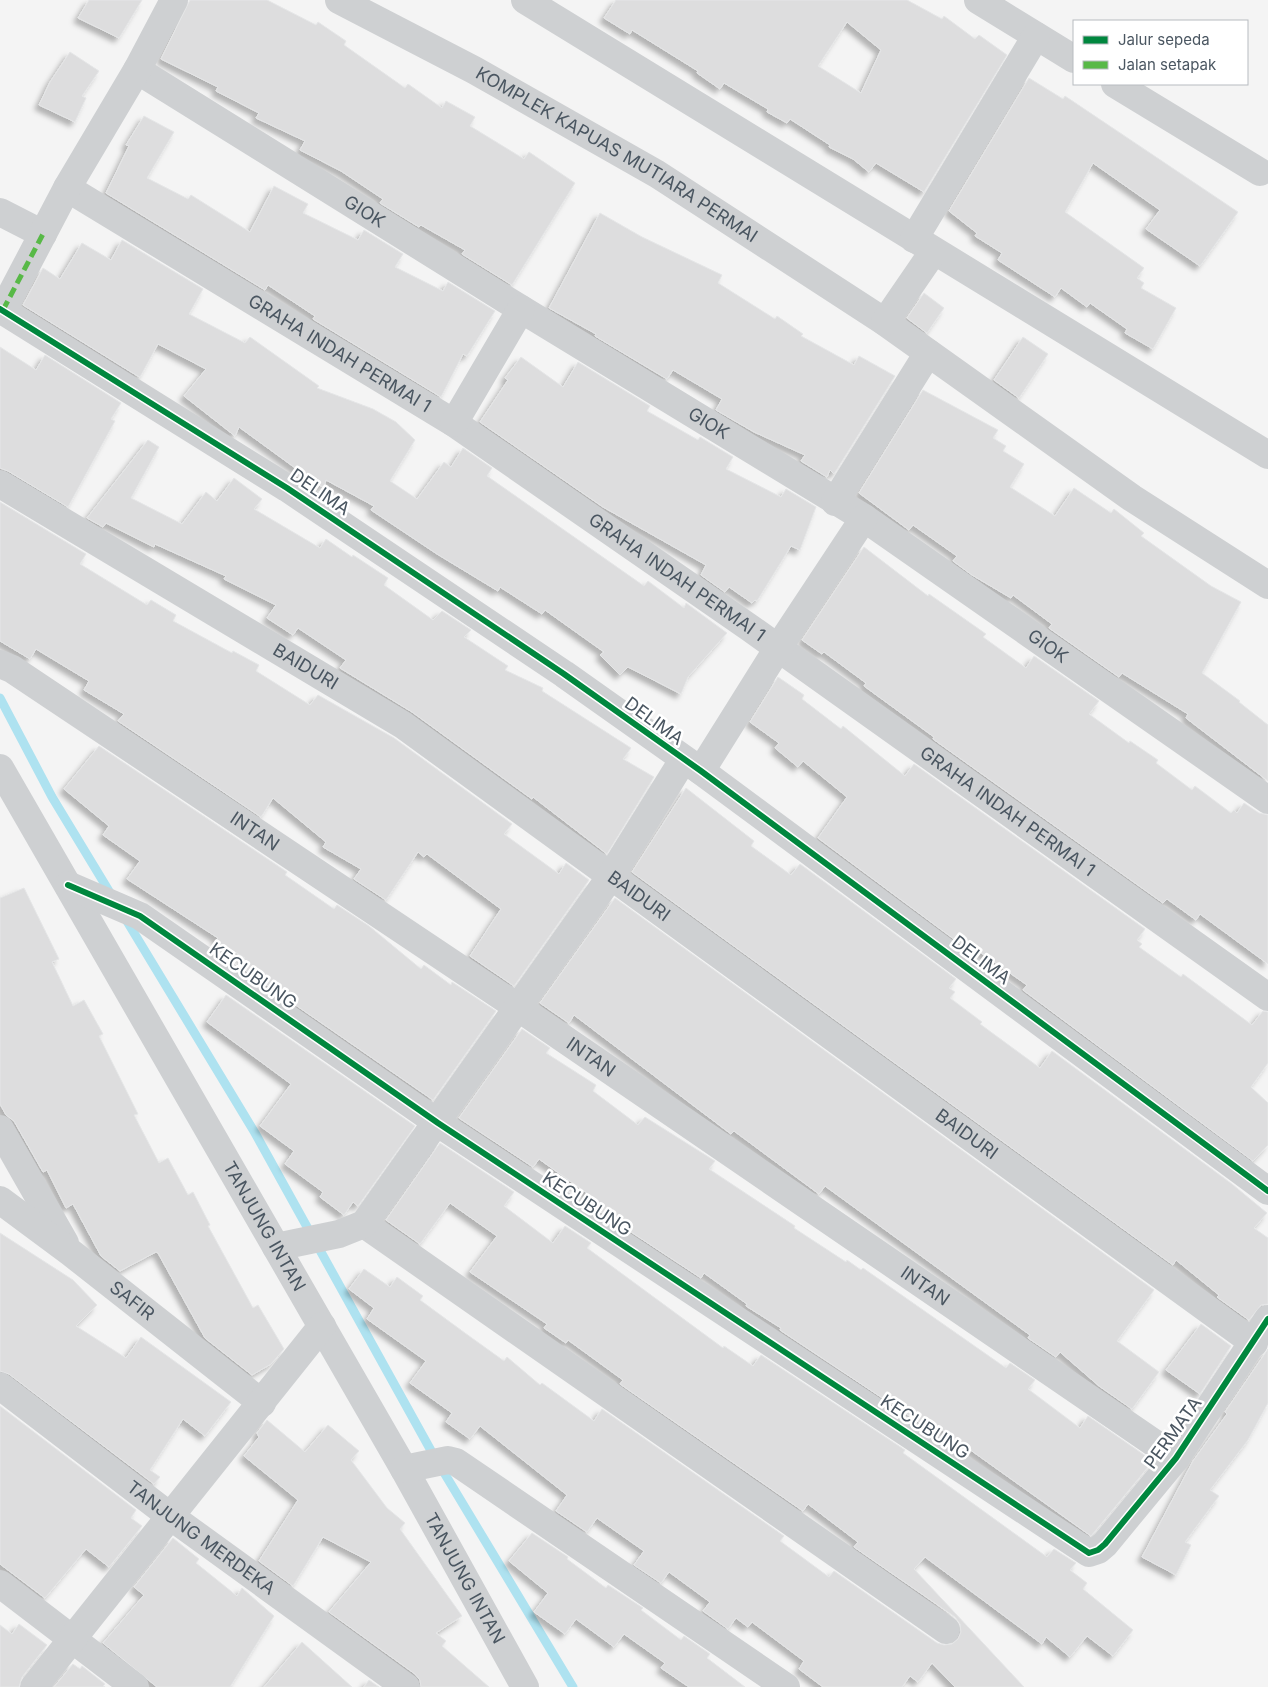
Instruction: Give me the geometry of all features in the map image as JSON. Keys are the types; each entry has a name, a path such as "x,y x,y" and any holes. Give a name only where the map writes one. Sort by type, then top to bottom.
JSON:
{"street":[{"path":"1,309 43,234 66,188 137,70 174,0"},
{"name":"KOMPLEK KAPUAS MUTIARA PERMAI","path":"339,0 474,70 657,174 885,322 1132,498 1268,585"},
{"path":"525,0 1268,455"},
{"path":"978,0 1073,58"},
{"path":"885,322 1036,36"},
{"name":"GIOK","path":"137,70 521,309 864,518 1268,800"},
{"path":"1116,85 1260,172"},
{"name":"GRAHA INDAH PERMAI 1","path":"66,188 454,423 778,648 1268,997"},
{"path":"0,212 43,234"},
{"name":"DELIMA","path":"1,309 287,488 564,674 692,766 1268,1191"},
{"path":"454,423 521,309"},
{"path":"836,502 928,353"},
{"name":"BAIDURI","path":"0,484 403,725 1254,1343"},
{"path":"288,1244 339,1234 364,1224 438,1123 611,876 778,648 864,518"},
{"name":"INTAN","path":"6,667 519,1008 1176,1458"},
{"name":"TANJUNG INTAN","path":"0,768 78,888 288,1244 322,1326 413,1466 525,1687"},
{"name":"KECUBUNG","path":"78,888 140,916 438,1123 1089,1553"},
{"path":"0,1129 70,1252"},
{"name":"SAFIR","path":"0,1200 70,1252 262,1403"},
{"path":"364,1224 946,1630"},
{"name":"PERMATA","path":"1089,1553 1098,1550 1105,1544 1176,1458 1254,1343 1268,1319"},
{"path":"34,1687 322,1326"},
{"name":"TANJUNG MERDEKA","path":"0,1386 170,1516 406,1687"},
{"path":"413,1466 448,1460 467,1469 786,1687"},
{"path":"0,1584 135,1687"}],"building":[{"path":"89,0 142,0 119,38 78,18"},
{"path":"190,0 267,0 316,25 318,22 346,41 344,45 405,88 408,84 442,108 446,101 475,117 470,126 524,159 529,152 575,183 512,285 462,254 465,250 421,225 419,227 380,203 383,199 341,171 300,150 305,141 256,118 259,113 216,91 218,87 161,59"},
{"path":"616,0 907,0 942,19 944,16 975,39 979,35 1007,55 924,192 876,163 869,172 853,159 829,147 830,145 790,119 787,123 767,112 768,109 724,83 720,89 697,73 698,71 632,30 630,34 604,18","holes":["847,22 881,50 861,93 818,66"]},
{"path":"70,52 99,71 82,96 86,98 75,122 39,105 50,82"},
{"path":"1029,78 1063,99 1065,96 1238,212 1200,266 1146,229 1160,210 1093,163 1065,212 1144,268 1137,278 1144,283 1141,288 1176,308 1153,349 1125,333 1127,329 1090,303 1087,307 1061,288 1055,297 998,260 1002,253 975,236 977,233 949,211"},
{"path":"144,116 174,132 147,178 188,199 191,195 250,232 274,186 308,204 303,213 358,240 364,230 403,254 395,267 443,291 448,282 495,311 467,356 463,354 441,397 313,319 315,316 268,285 265,290 106,193 129,146 126,145"},
{"path":"600,213 642,237 722,275 718,283 775,319 777,316 803,334 801,336 854,365 859,356 895,376 834,474 830,470 827,477 801,461 805,455 754,432 716,410 722,399 673,370 667,379 595,336 596,334 549,308"},
{"path":"122,240 203,289 189,314 245,343 250,337 319,386 317,388 373,409 396,422 415,440 390,481 417,499 444,462 451,467 463,448 492,468 487,476 644,586 648,581 684,608 686,603 727,633 688,677 681,694 628,667 620,675 600,655 604,652 545,610 542,614 500,587 498,591 437,554 371,510 374,506 326,480 324,487 301,479 296,475 298,470 239,427 235,436 184,396 206,369 158,344 140,377 23,305 43,268 60,279 82,243 111,260"},
{"path":"924,293 944,308 927,333 907,318"},
{"path":"1023,337 1048,354 1019,398 994,380"},
{"path":"0,347 36,370 45,355 121,403 111,419 115,421 68,507 0,468"},
{"path":"521,357 563,387 578,362 650,406 647,411 698,440 700,437 733,457 726,469 781,497 786,489 816,507 800,550 791,546 757,601 755,600 752,603 729,587 725,592 701,575 706,565 603,507 480,422 508,380 505,378"},
{"path":"923,390 998,430 993,438 1006,446 1003,451 1024,464 1010,487 1055,516 1074,488 1111,513 1114,509 1144,533 1141,536 1211,586 1241,602 1202,673 1240,701 1268,725 1268,781 1186,718 1188,714 1122,673 1119,677 1049,628 1052,624 1013,595 1011,598 972,575 953,561 957,556 913,525 909,530 859,493"},
{"path":"148,440 159,447 131,498 182,524 206,492 217,501 234,478 262,499 254,509 320,548 326,539 352,557 353,555 388,578 384,585 433,620 442,611 471,630 464,637 508,666 505,670 543,688 542,691 631,748 623,759 654,777 607,854 533,797 532,799 412,712 340,668 346,660 298,628 293,635 267,618 276,605 224,579 226,576 155,544 154,547 106,523 103,527 87,518"},
{"path":"0,502 86,554 80,564 147,605 151,600 176,615 173,621 232,653 233,651 259,665 256,671 310,705 318,695 394,738 512,824 504,834 559,874 566,863 589,880 514,986 470,956 501,909 427,854 424,857 418,852 386,900 354,879 361,869 323,847 326,842 273,798 261,817 118,721 124,714 84,690 89,681 36,649 30,659 0,641"},
{"path":"864,547 928,596 929,594 986,634 983,637 1026,668 1034,656 1099,701 1089,714 1129,743 1130,741 1158,760 1156,763 1192,790 1195,786 1231,813 1234,810 1237,813 1244,803 1259,813 1268,815 1268,964 1200,914 1196,920 1167,899 1163,903 933,739 934,737 864,686 866,683 824,652 822,654 802,640"},
{"path":"778,677 804,695 802,699 841,729 843,726 905,776 914,764 1145,929 1137,940 1142,944 1139,947 1181,977 1183,974 1252,1025 1263,1011 1268,1012 1268,1063 1251,1087 1268,1103 1268,1145 1253,1161 1023,990 1027,985 977,950 974,954 818,838 847,797 803,761 798,767 775,748 779,743 750,722"},
{"path":"99,746 287,872 285,875 334,909 337,905 369,926 421,969 424,965 451,985 452,982 496,1011 433,1100 245,970 248,965 243,961 245,958 216,941 218,938 127,879 140,861 103,835 109,826 64,789"},
{"path":"686,788 754,841 751,846 791,875 800,864 956,979 949,988 955,992 950,998 982,1022 980,1024 1040,1068 1052,1051 1232,1184 1267,1213 1254,1228 1268,1238 1268,1304 1261,1305 1249,1320 1217,1297 1219,1295 1176,1260 1173,1265 632,872"},
{"path":"24,888 59,959 52,962 73,1006 84,1000 103,1034 99,1036 138,1114 134,1115 159,1163 168,1158 188,1195 193,1192 210,1225 208,1226 253,1308 258,1305 284,1349 271,1364 252,1375 205,1338 158,1253 156,1252 120,1271 101,1256 73,1204 66,1208 47,1170 43,1172 14,1121 6,1115 0,1104 0,898"},
{"path":"615,898 1154,1290 1117,1341 1159,1372 1132,1409 1099,1386 1060,1352 1056,1357 1028,1338 1030,1335 825,1186 819,1194 734,1131 731,1134 574,1015 569,1023 540,1003"},
{"path":"226,995 415,1126 358,1206 353,1202 344,1215 320,1197 323,1192 285,1164 294,1151 260,1126 291,1084 207,1022"},
{"path":"522,1029 550,1048 546,1053 596,1085 593,1091 638,1125 645,1117 715,1161 709,1169 795,1226 794,1228 846,1262 847,1260 861,1270 863,1268 1006,1368 1010,1363 1035,1380 1028,1389 1080,1428 1088,1416 1153,1461 1091,1536 927,1419 923,1425 780,1330 781,1328 746,1306 747,1304 704,1273 701,1278 584,1201 587,1193 539,1159 533,1167 459,1118"},
{"path":"440,1143 514,1192 504,1206 553,1243 565,1226 591,1243 587,1248 723,1348 724,1346 753,1366 761,1355 905,1450 903,1453 1047,1557 1054,1549 1076,1563 1070,1570 1087,1583 1083,1589 1133,1630 1113,1656 1087,1636 1070,1657 1046,1637 1042,1644 925,1557 914,1569 1024,1687 955,1687 932,1663 918,1682 910,1676 902,1687 823,1687 799,1669 804,1661 752,1622 748,1627 736,1618 728,1629 703,1611 710,1602 669,1572 661,1583 634,1565 644,1551 597,1518 587,1532 556,1511 567,1495 480,1426 470,1439 446,1422 452,1413 410,1383 426,1361 367,1319 374,1308 349,1289 364,1269 390,1287 397,1277 423,1296 420,1300 465,1333 504,1361 507,1357 540,1385 542,1383 594,1421 602,1409 784,1536 780,1541 829,1577 834,1571 937,1643 944,1645 952,1644 958,1639 961,1632 960,1624 955,1617 854,1547 858,1542 808,1504 803,1511 620,1384 623,1380 568,1340 566,1343 544,1328 547,1324 470,1272 497,1236 450,1203 420,1244 386,1220"},
{"path":"0,1233 73,1280 97,1305 76,1326 126,1358 141,1337 231,1402 205,1436 183,1419 150,1470 160,1477 154,1484 9,1374 0,1371"},
{"path":"1201,1324 1231,1346 1200,1394 1166,1370"},
{"path":"1268,1349 1268,1403 1248,1440 1210,1490 1219,1496 1185,1542 1191,1545 1176,1575 1142,1557 1193,1461 1227,1414 1225,1412"},
{"path":"0,1406 136,1510 131,1518 142,1526 109,1567 86,1549 45,1598 0,1564"},
{"path":"267,1420 305,1452 328,1425 359,1451 351,1460 387,1508 405,1523 400,1529 462,1616 436,1633 446,1641 442,1646 489,1687 421,1687 420,1680 415,1674 329,1612 371,1562 323,1537 293,1586 259,1561 298,1500 244,1456 259,1437 257,1433"},
{"path":"532,1533 568,1557 567,1559 606,1588 608,1585 643,1608 641,1610 681,1640 684,1636 710,1654 707,1658 745,1687 689,1687 661,1668 665,1663 624,1634 614,1647 576,1619 565,1634 534,1612 548,1593 509,1561"},
{"path":"173,1538 199,1559 196,1563 237,1596 242,1588 274,1616 230,1687 157,1687 103,1643 144,1595 134,1587"},
{"path":"19,1624 47,1645 22,1677 19,1687 0,1687 0,1625 12,1634"},
{"path":"302,1642 352,1687 264,1687"},
{"path":"73,1664 80,1669 82,1666 105,1684 103,1686 105,1687 54,1687"},
{"path":"369,1680 379,1687 364,1687"}],"waterway":[{"path":"0,698 52,797 112,896"},
{"path":"125,918 255,1133 434,1456 573,1687"}],"marked path":[{"path":"3,310 43,234"}],"cycle path":[{"path":"0,309 287,488 564,674 701,771 1268,1191"},
{"path":"68,885 140,916 438,1123 1089,1553 1098,1550 1105,1544 1176,1458 1268,1319"}]}
